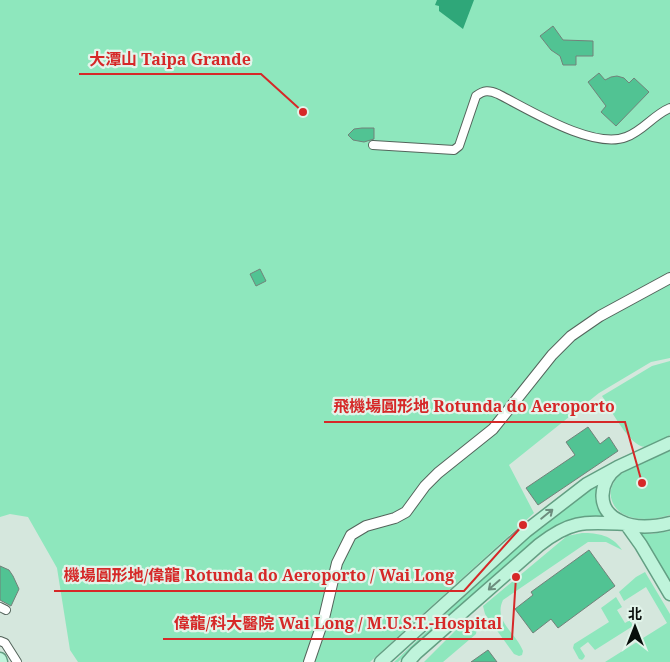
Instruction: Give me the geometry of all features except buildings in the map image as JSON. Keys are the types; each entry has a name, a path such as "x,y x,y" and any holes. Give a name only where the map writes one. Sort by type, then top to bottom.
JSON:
{"main road":[{"path":"383,662 526,531 587,484 670,442"},
{"path":"618,467 611,472 603,489 602,498 605,507 610,515 626,524 670,594"},
{"path":"410,659 539,546 560,530 579,523 592,522 646,526 670,523"}],"street":[{"path":"373,145 454,150 459,146 476,96 487,91 498,94 572,131 610,140 634,134 657,114 670,108"},
{"path":"309,662 324,618 337,563 351,535 366,526 394,518 406,512 425,486 438,473 493,429 552,356 571,336 600,316 670,278"},
{"path":"0,641 4,641 4,646 17,662"}],"shaded area":[{"path":"0,0 670,0 670,358 651,362 599,393 509,465 534,513 370,662 78,662 70,650 57,568 28,517 10,514 0,517"},
{"path":"437,0 474,0 463,29 439,11 439,6 435,5"},
{"path":"670,361 670,435 651,446 645,447 633,441 627,434 602,396 652,366"},
{"path":"670,451 670,515 646,519 629,517 616,508 611,498 611,490 616,479 633,467"},
{"path":"600,483 609,516 578,518 549,529 398,662 394,662 550,516"},
{"path":"670,531 670,583 639,533 651,534"},
{"path":"582,533 609,538 622,550 606,542 588,542 503,600 501,614 503,621 523,651 522,655 519,656 514,654 485,614 483,606 567,536"},
{"path":"645,572 670,614 670,662 605,662 667,623 646,587 624,601 619,592 636,577"},
{"path":"616,597 622,607 617,610 625,623 630,620 633,626 595,650 588,642 580,648 585,656 582,660 579,659 573,648 574,644 609,622 601,608"},
{"path":"467,619 472,620 477,627 476,634 443,662 424,662"}],"place":[{"name":"大潭山 Taipa Grande","path":"303,112"},
{"name":"飛機場圓形地 Rotunda do Aeroporto","path":"642,483"},
{"name":"機場圓形地/偉龍 Rotunda do Aeroporto / Wai Long","path":"523,525"},
{"name":"偉龍/科大醫院 Wai Long / M.U.S.T.-Hospital","path":"516,577"}]}
